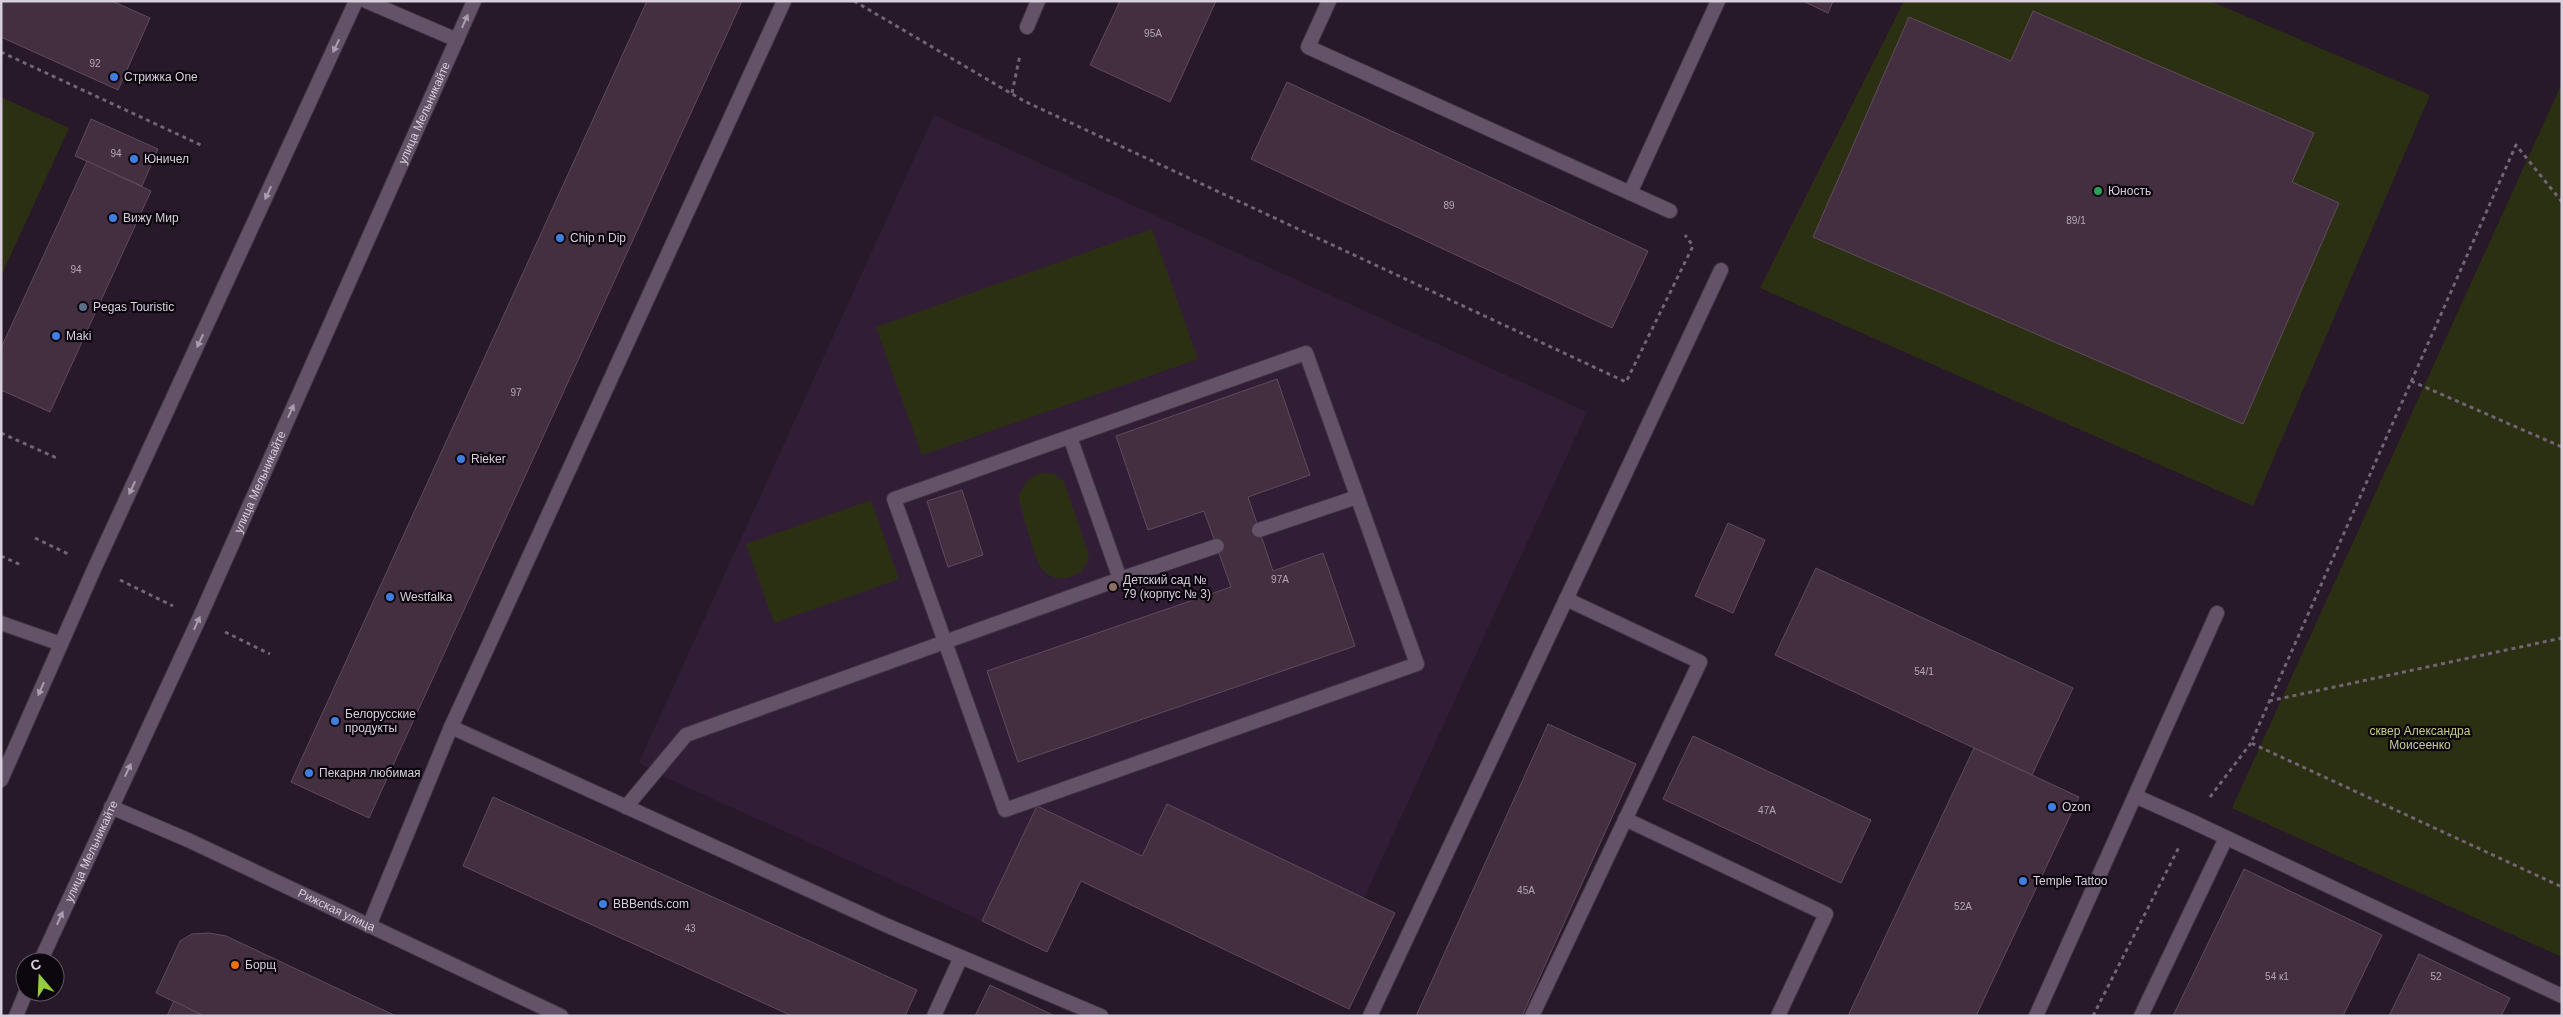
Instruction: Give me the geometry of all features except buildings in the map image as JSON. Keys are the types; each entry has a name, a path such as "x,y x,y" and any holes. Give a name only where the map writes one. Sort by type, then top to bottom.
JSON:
{"main road":[{"path":"1,780 95,568 356,1"},
{"path":"366,1 456,40"},
{"name":"улица Мельникайте","path":"45,952 198,619 474,1"},
{"path":"369,926 452,727 784,1"},
{"path":"1026,27 1038,1"},
{"path":"1329,1 1308,47 1670,212"},
{"path":"1630,193 1718,1"},
{"path":"1370,1016 1721,270"},
{"path":"1306,353 1357,497 1417,664 1005,810 894,499 1306,353"},
{"path":"1070,437 1120,579"},
{"path":"1259,530 1357,497"},
{"path":"626,807 686,735 1217,546"},
{"path":"1532,1016 1700,662 1566,599"},
{"path":"2036,1016 2217,613"},
{"path":"1,623 61,644"},
{"path":"452,727 888,926 1102,1016"},
{"path":"2135,796 2192,821 2562,996"},
{"name":"Рижская улица","path":"111,807 188,840 561,1016"},
{"path":"1625,819 1826,914 1778,1016"},
{"path":"2141,1016 2226,838"},
{"path":"934,1016 961,957"},
{"path":"16,1016 22,1002"}],"path":[{"path":"854,1 1012,93 1626,382 1693,246 1670,212"},
{"path":"1012,93 1026,27"},
{"path":"1,52 202,146"},
{"path":"2093,1016 2192,821 2251,743 2516,145 2562,202"},
{"path":"2411,382 2562,447"},
{"path":"1,433 59,459"},
{"path":"35,538 270,654"},
{"path":"1,556 21,565"},
{"path":"2269,700 2562,638"},
{"path":"2251,743 2562,886"}],"shaded area":[{"name":"Детский сад № 79 (корпус № 3)","path":"934,115 1587,412 1364,898 1142,856 1037,806 982,921 656,773 639,762"}],"green space":[{"name":"Юность","path":"1904,1 2210,1 2430,95 2253,506 1760,288"},
{"name":"сквер Александра Моисеенко","path":"2562,83 2562,957 2232,808"},
{"path":"1,97 69,128 1,276"},
{"path":"1152,229 1198,359 922,455 876,327"},
{"path":"1041,473 1054,474 1064,482 1089,555 1083,569 1070,577 1055,577 1042,569 1036,557 1026,525 1019,499 1020,494 1026,482"},
{"path":"871,500 899,579 774,623 746,544"}],"place":[{"name":"Стрижка One","path":"114,77"},
{"name":"Юничел","path":"134,159"},
{"name":"Юность","path":"2098,191"},
{"name":"Вижу Мир","path":"113,218"},
{"name":"Chip n Dip","path":"560,238"},
{"name":"Pegas Touristic","path":"83,307"},
{"name":"Maki","path":"56,336"},
{"name":"Rieker","path":"461,459"},
{"name":"Детский сад № 79 (корпус № 3)","path":"1113,587"},
{"name":"Westfalka","path":"390,597"},
{"name":"Белорусские продукты","path":"335,721"},
{"name":"Пекарня любимая","path":"309,773"},
{"name":"Ozon","path":"2052,807"},
{"name":"Temple Tattoo","path":"2023,881"},
{"name":"BBBends.com","path":"603,904"},
{"name":"Борщ","path":"235,965"}]}
